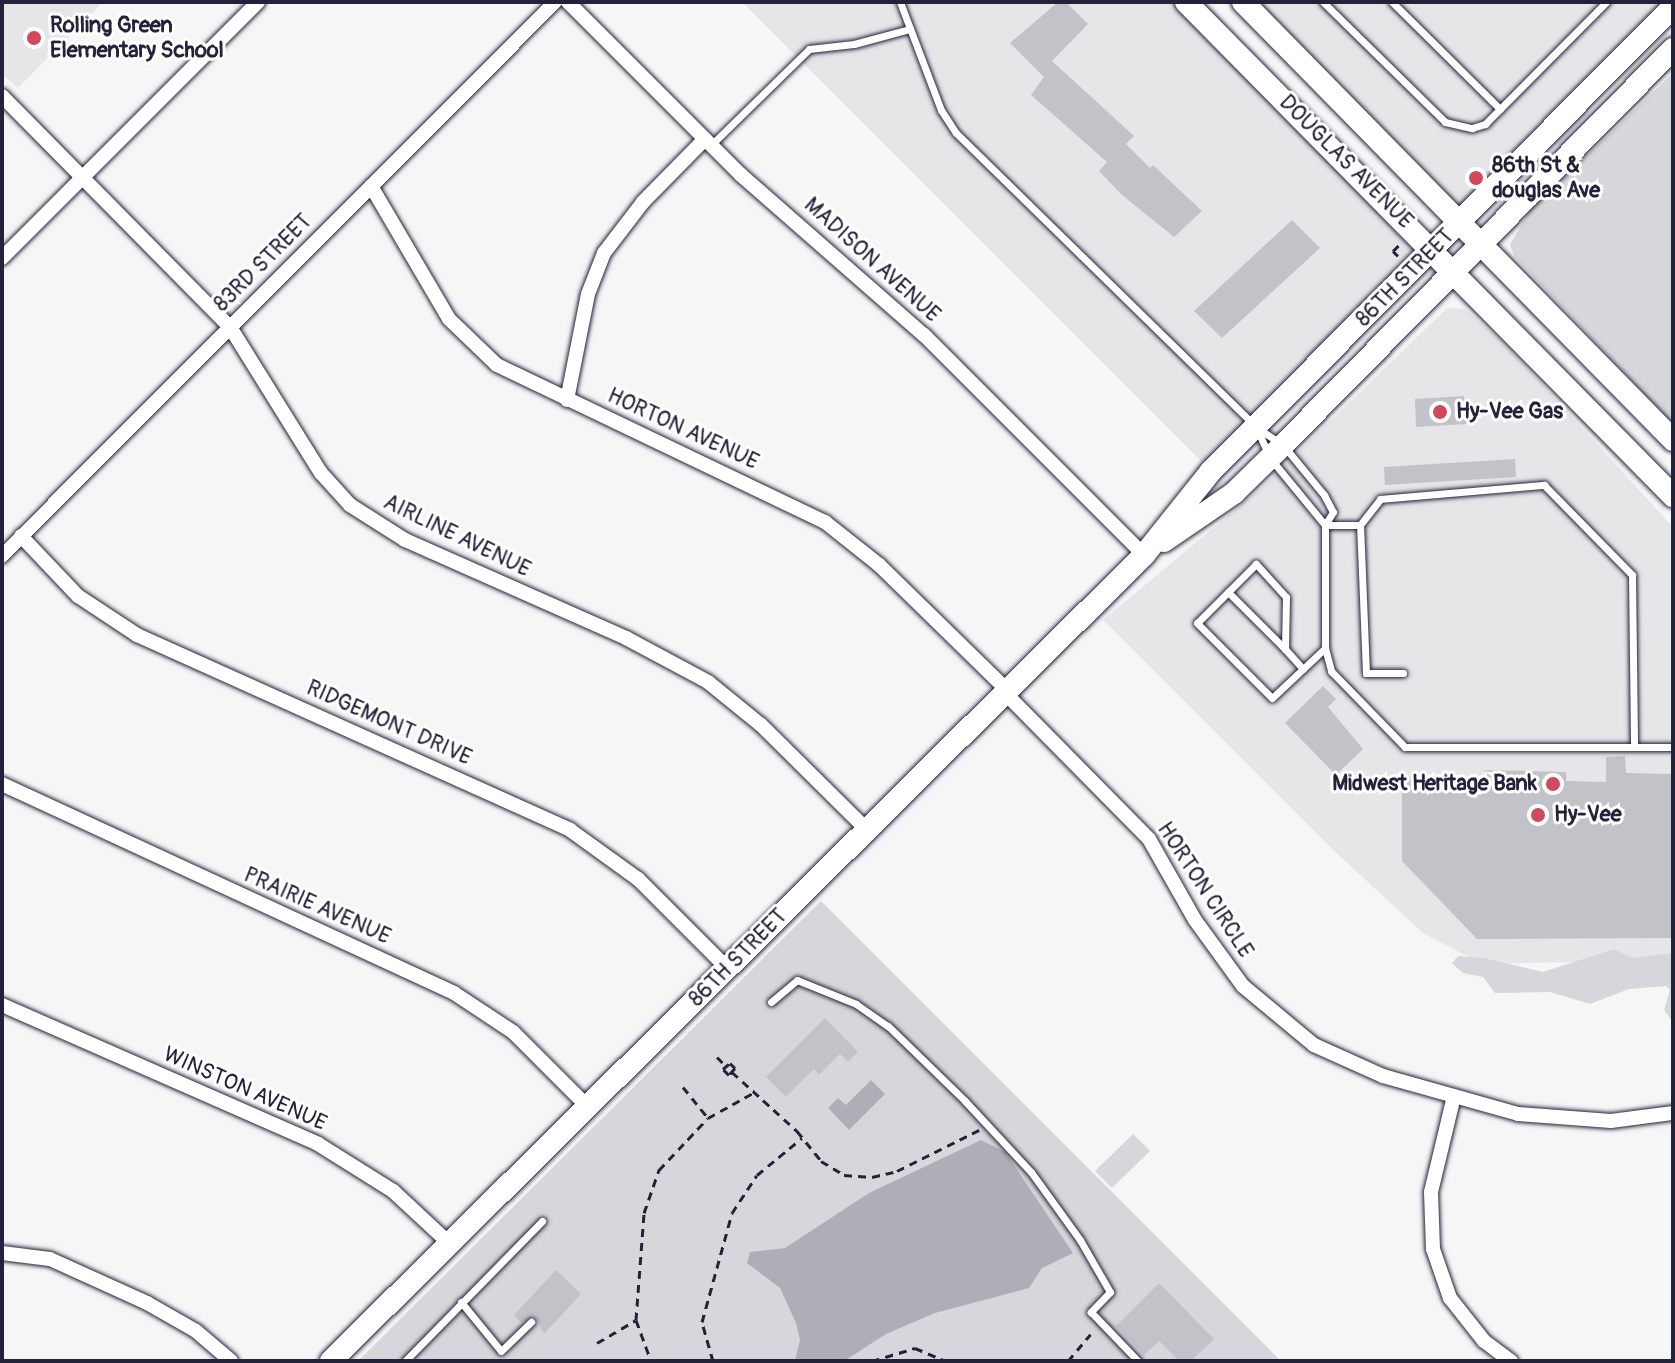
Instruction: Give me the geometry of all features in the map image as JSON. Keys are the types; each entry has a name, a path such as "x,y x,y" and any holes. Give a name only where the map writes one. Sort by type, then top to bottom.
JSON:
{"main road":[{"name":"DOUGLAS AVENUE","path":"1186,2 1434,249 1673,496"},
{"name":"DOUGLAS AVENUE","path":"1243,2 1673,440"},
{"name":"86TH STREET","path":"331,1361 1144,555 1211,471 1673,7"},
{"name":"86TH STREET","path":"1144,555 1234,493 1277,452 1673,49"}],"street":[{"path":"2,258 258,2"},
{"name":"83RD STREET","path":"2,556 555,2"},
{"name":"MADISON AVENUE","path":"568,2 708,142 924,335 1144,555"},
{"name":"AIRLINE AVENUE","path":"2,96 230,327 321,473 350,505 405,540 641,645 708,682 761,725 867,830"},
{"path":"567,400 588,294 604,253 643,202 708,142"},
{"name":"HORTON AVENUE","path":"371,186 463,336 497,365 825,522 879,565 1006,692"},
{"name":"RIDGEMONT DRIVE","path":"21,536 78,596 137,635 570,830 638,879 727,968"},
{"name":"HORTON CIRCLE","path":"1006,692 1149,839 1217,954 1263,1007 1342,1060 1518,1114 1564,1120 1673,1113"},
{"name":"PRAIRIE AVENUE","path":"2,784 454,993 513,1032 588,1107"},
{"name":"WINSTON AVENUE","path":"2,1005 318,1144 393,1191 450,1244"},
{"path":"1454,1096 1431,1192 1433,1249 1450,1298 1471,1328 1511,1361"},
{"path":"2,1253 50,1259 147,1303 196,1331 231,1361"}],"lane":[{"path":"900,2 941,110 965,143 1256,427 1277,452 1325,525"},
{"path":"1323,2 1445,122 1472,128 1500,109 1606,2"},
{"path":"1392,2 1500,109"},
{"path":"708,142 809,49 854,44 910,29"},
{"path":"1256,427 1277,452 1324,495 1333,512 1325,525 1325,648 1331,671 1405,747 1673,747"},
{"path":"1403,673 1366,673 1360,525 1380,499 1544,485 1632,575 1634,747"},
{"path":"1325,525 1360,525"},
{"path":"1285,649 1286,597 1256,564 1197,623 1272,698 1325,648"},
{"path":"1228,592 1303,669"},
{"path":"771,1002 797,980 856,1004 888,1026 995,1131 1080,1240 1110,1292 1091,1312 1138,1361"},
{"path":"405,1361 542,1221"},
{"path":"461,1302 501,1351 531,1322"}],"path":[{"path":"717,1057 726,1066 729,1075 732,1072 832,1170 872,1177 907,1167 980,1129 995,1131"},
{"path":"683,1087 708,1118"},
{"path":"651,1361 636,1320 644,1213 654,1182 708,1118 753,1093"},
{"path":"713,1361 702,1322 732,1213 757,1175 802,1138"},
{"path":"597,1343 636,1320"},
{"path":"1068,1361 1091,1334"},
{"path":"872,1361 915,1348 945,1361"}],"shaded area":[{"name":"Rolling Green Elementary School","path":"2,2 103,2 18,88 2,74"},
{"path":"742,2 1186,2 1434,249 1211,471"},
{"path":"1243,2 1673,2 1461,223"},
{"path":"1673,73 1673,424 1515,257 1510,245 1529,211"},
{"path":"1447,308 1465,309 1508,347 1673,527 1673,960 1482,964 1423,933 1330,847 1103,620 1260,489"},
{"path":"821,901 1281,1361 358,1361"},
{"path":"1614,949 1632,958 1673,953 1673,1022 1664,1010 1670,990 1666,986 1629,989 1590,1004 1550,992 1495,993 1483,977 1463,973 1452,963 1458,956 1484,958 1543,972"},
{"path":"871,1080 885,1094 849,1130 828,1108 838,1098 846,1105"},
{"path":"1133,1134 1150,1151 1112,1188 1095,1171"},
{"path":"981,1140 1005,1152 1073,1253 1042,1268 1029,1288 935,1313 886,1334 844,1361 795,1361 800,1340 796,1323 780,1288 747,1263 750,1252 785,1248 869,1193"}],"building":[{"path":"1058,2 1066,2 1088,24 1052,61 1134,136 1126,144 1150,168 1153,165 1202,211 1174,237 1122,195 1099,171 1107,162 1031,95 1044,77 1010,43"},
{"path":"1292,220 1320,248 1222,338 1194,311"},
{"name":"Hy-Vee Gas","path":"1464,396 1466,424 1416,427 1415,399"},
{"path":"1515,459 1516,477 1385,485 1384,467"},
{"path":"1323,686 1336,699 1328,707 1363,749 1336,775 1285,723"},
{"name":"Hy-Vee","path":"1625,756 1626,773 1673,774 1673,938 1477,939 1402,861 1402,776 1485,777 1485,770 1566,772 1566,781 1606,782 1606,757"},
{"path":"825,1018 858,1052 848,1062 840,1054 819,1075 814,1069 786,1097 766,1077"},
{"path":"556,1270 581,1294 544,1334 535,1317 521,1322 514,1315"},
{"path":"1159,1283 1214,1339 1191,1361 1179,1361 1159,1341 1144,1355 1116,1326"}],"place":[{"name":"Rolling Green Elementary School","path":"34,38"},
{"name":"86th St & douglas Ave","path":"1476,178"},
{"name":"Hy-Vee Gas","path":"1440,412"},
{"name":"Midwest Heritage Bank","path":"1553,784"},
{"name":"Hy-Vee","path":"1538,815"}]}
